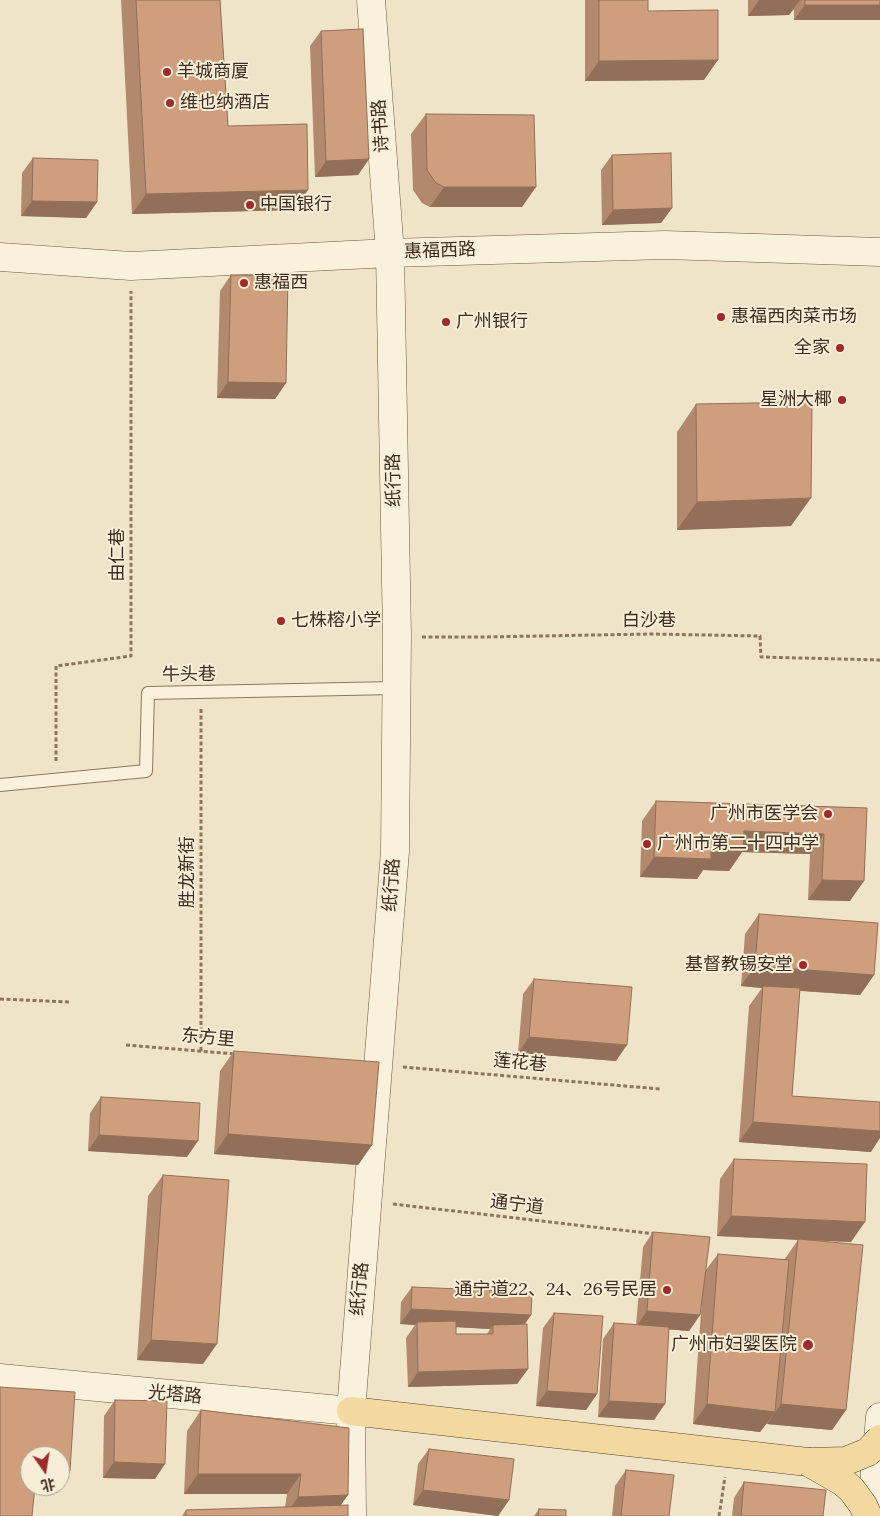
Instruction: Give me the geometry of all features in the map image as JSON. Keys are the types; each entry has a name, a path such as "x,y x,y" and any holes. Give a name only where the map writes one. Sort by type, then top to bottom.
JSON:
{"main road":[{"path":"350,1411 808,1462 846,1460 868,1452 880,1438"},
{"path":"808,1462 848,1486 869,1516"}],"street":[{"name":"诗书路","path":"371,0 390,252"},
{"name":"惠福西路","path":"0,257 131,266 390,252 665,245 880,252"},
{"name":"纸行路","path":"352,1516 350,1411 395,851 395,688 397,636 390,252"},
{"name":"光塔路","path":"0,1378 350,1411"},
{"path":"869,1516 880,1417"}],"lane":[{"name":"牛头巷","path":"0,785 146,771 148,693 395,688"}],"path":[{"name":"由仁巷","path":"56,779 56,666 131,656 131,266"},
{"name":"白沙巷","path":"397,636 484,637 651,634 760,636 760,657 880,660"},
{"name":"胜龙新街","path":"201,1051 202,692"},
{"path":"0,999 69,1002"},
{"name":"东方里","path":"126,1045 240,1054"},
{"name":"莲花巷","path":"378,1065 660,1088"},
{"name":"通宁道","path":"367,1202 664,1236"},
{"path":"719,1516 726,1472"}],"building":[{"name":"羊城商厦","path":"136,0 220,0 228,126 307,124 308,190 146,194"},
{"path":"599,0 648,0 648,11 718,10 718,60 599,61"},
{"path":"805,0 880,0 880,5 805,5"},
{"path":"363,29 369,159 326,161 321,31"},
{"path":"426,114 534,115 536,187 444,187 436,183 427,170"},
{"path":"671,153 672,208 613,210 612,155"},
{"path":"33,158 98,160 97,202 32,201"},
{"path":"231,275 288,276 286,383 228,382"},
{"path":"812,402 811,498 697,502 696,404"},
{"path":"656,801 867,808 864,881 822,880 824,834 744,831 743,851 711,850 711,859 654,857"},
{"path":"759,914 878,923 874,975 755,966"},
{"path":"534,979 632,987 627,1045 529,1037"},
{"path":"763,986 800,988 792,1096 880,1102 880,1131 753,1122"},
{"path":"234,1051 379,1062 372,1145 228,1134"},
{"path":"101,1097 200,1103 198,1141 99,1135"},
{"path":"734,1159 867,1164 865,1222 731,1216"},
{"path":"163,1175 229,1180 217,1344 151,1340"},
{"name":"通宁道22、24、26号民居","path":"653,1232 710,1237 700,1315 647,1311"},
{"name":"广州市妇婴医院","path":"798,1239 863,1245 846,1410 781,1404"},
{"path":"718,1254 789,1260 775,1412 707,1404"},
{"path":"412,1287 532,1292 531,1315 411,1309"},
{"path":"554,1313 603,1316 597,1394 547,1391"},
{"path":"456,1321 456,1334 493,1334 493,1325 527,1324 528,1369 418,1372 417,1322"},
{"path":"614,1323 669,1327 665,1404 609,1401"},
{"path":"0,1387 75,1392 70,1471 70,1446 20,1446 20,1496 34,1496 32,1516 0,1516"},
{"path":"115,1400 167,1401 165,1464 114,1462"},
{"path":"201,1410 349,1428 348,1495 298,1497 301,1474 198,1474"},
{"path":"429,1449 514,1459 509,1500 423,1490"},
{"path":"626,1470 674,1475 669,1516 621,1516"},
{"path":"744,1482 826,1490 823,1516 741,1516"},
{"path":"348,1505 348,1516 186,1516 186,1510"},
{"path":"539,1509 566,1510 566,1516 538,1516"}],"place":[{"name":"羊城商厦","path":"167,72"},
{"name":"维也纳酒店","path":"170,103"},
{"name":"中国银行","path":"250,205"},
{"name":"惠福西","path":"244,283"},
{"name":"惠福西肉菜市场","path":"721,317"},
{"name":"广州银行","path":"446,322"},
{"name":"全家","path":"840,348"},
{"name":"星洲大椰","path":"842,400"},
{"name":"七株榕小学","path":"281,621"},
{"name":"广州市医学会","path":"828,814"},
{"name":"广州市第二十四中学","path":"647,844"},
{"name":"基督教锡安堂","path":"803,965"},
{"name":"通宁道22、24、26号民居","path":"667,1290"},
{"name":"广州市妇婴医院","path":"808,1345"}]}
